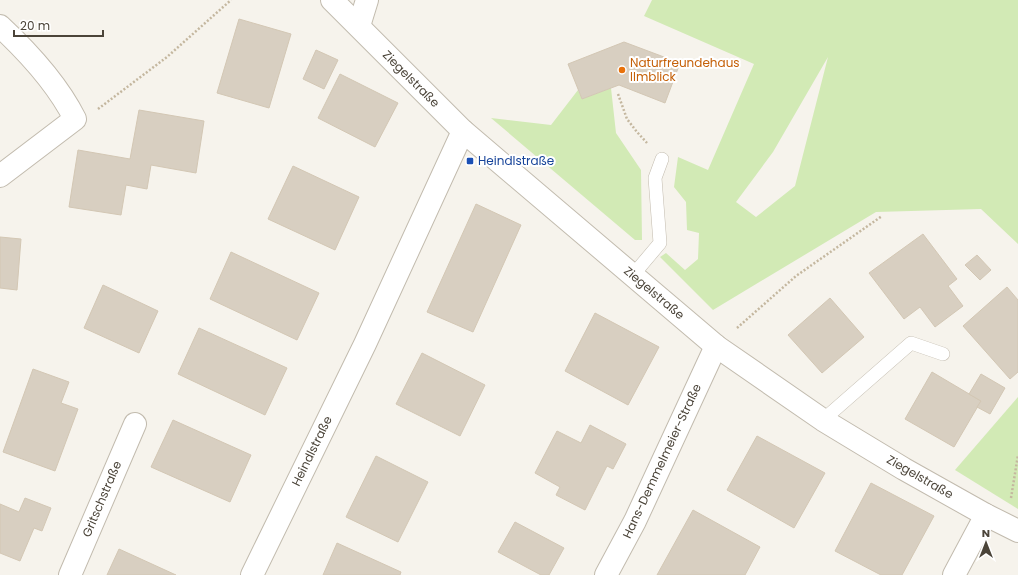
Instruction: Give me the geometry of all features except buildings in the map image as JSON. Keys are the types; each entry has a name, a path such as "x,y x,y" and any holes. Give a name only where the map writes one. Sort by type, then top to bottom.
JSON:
{"street":[{"name":"Ziegelstraße","path":"332,0 463,131 716,346 823,420 904,469 1012,528"},
{"path":"359,26 367,0"},
{"path":"0,26 27,51 65,100 75,119 0,176"},
{"name":"Heindlstraße","path":"252,575 365,344 463,131"},
{"name":"Hans-Demmelmeier-Straße","path":"606,575 635,521 716,346"},
{"name":"Gritschstraße","path":"70,575 135,424"},
{"path":"954,575 986,515"}],"lane":[{"path":"633,275 660,243 655,178 662,160"},
{"path":"823,420 911,342 943,354"}],"path":[{"path":"75,119 96,110 167,56 231,0"},
{"path":"618,94 627,119 662,160"},
{"path":"748,318 796,276 882,216"},
{"path":"1012,528 1018,455"}],"green space":[{"path":"652,0 1018,0 1018,244 981,209 876,212 713,310 660,257 666,253 685,270 698,259 699,233 687,230 686,202 674,187 678,157 708,170 754,64 644,16","holes":["828,57 795,186 756,217 736,202 773,152"]},
{"path":"611,88 616,133 641,170 642,240 635,240 491,118 551,125 578,90 582,99"},
{"path":"1018,397 1018,509 955,470"}],"place":[{"name":"Naturfreundehaus Ilmblick","path":"622,70"},
{"name":"Heindlstraße","path":"470,161"}]}
